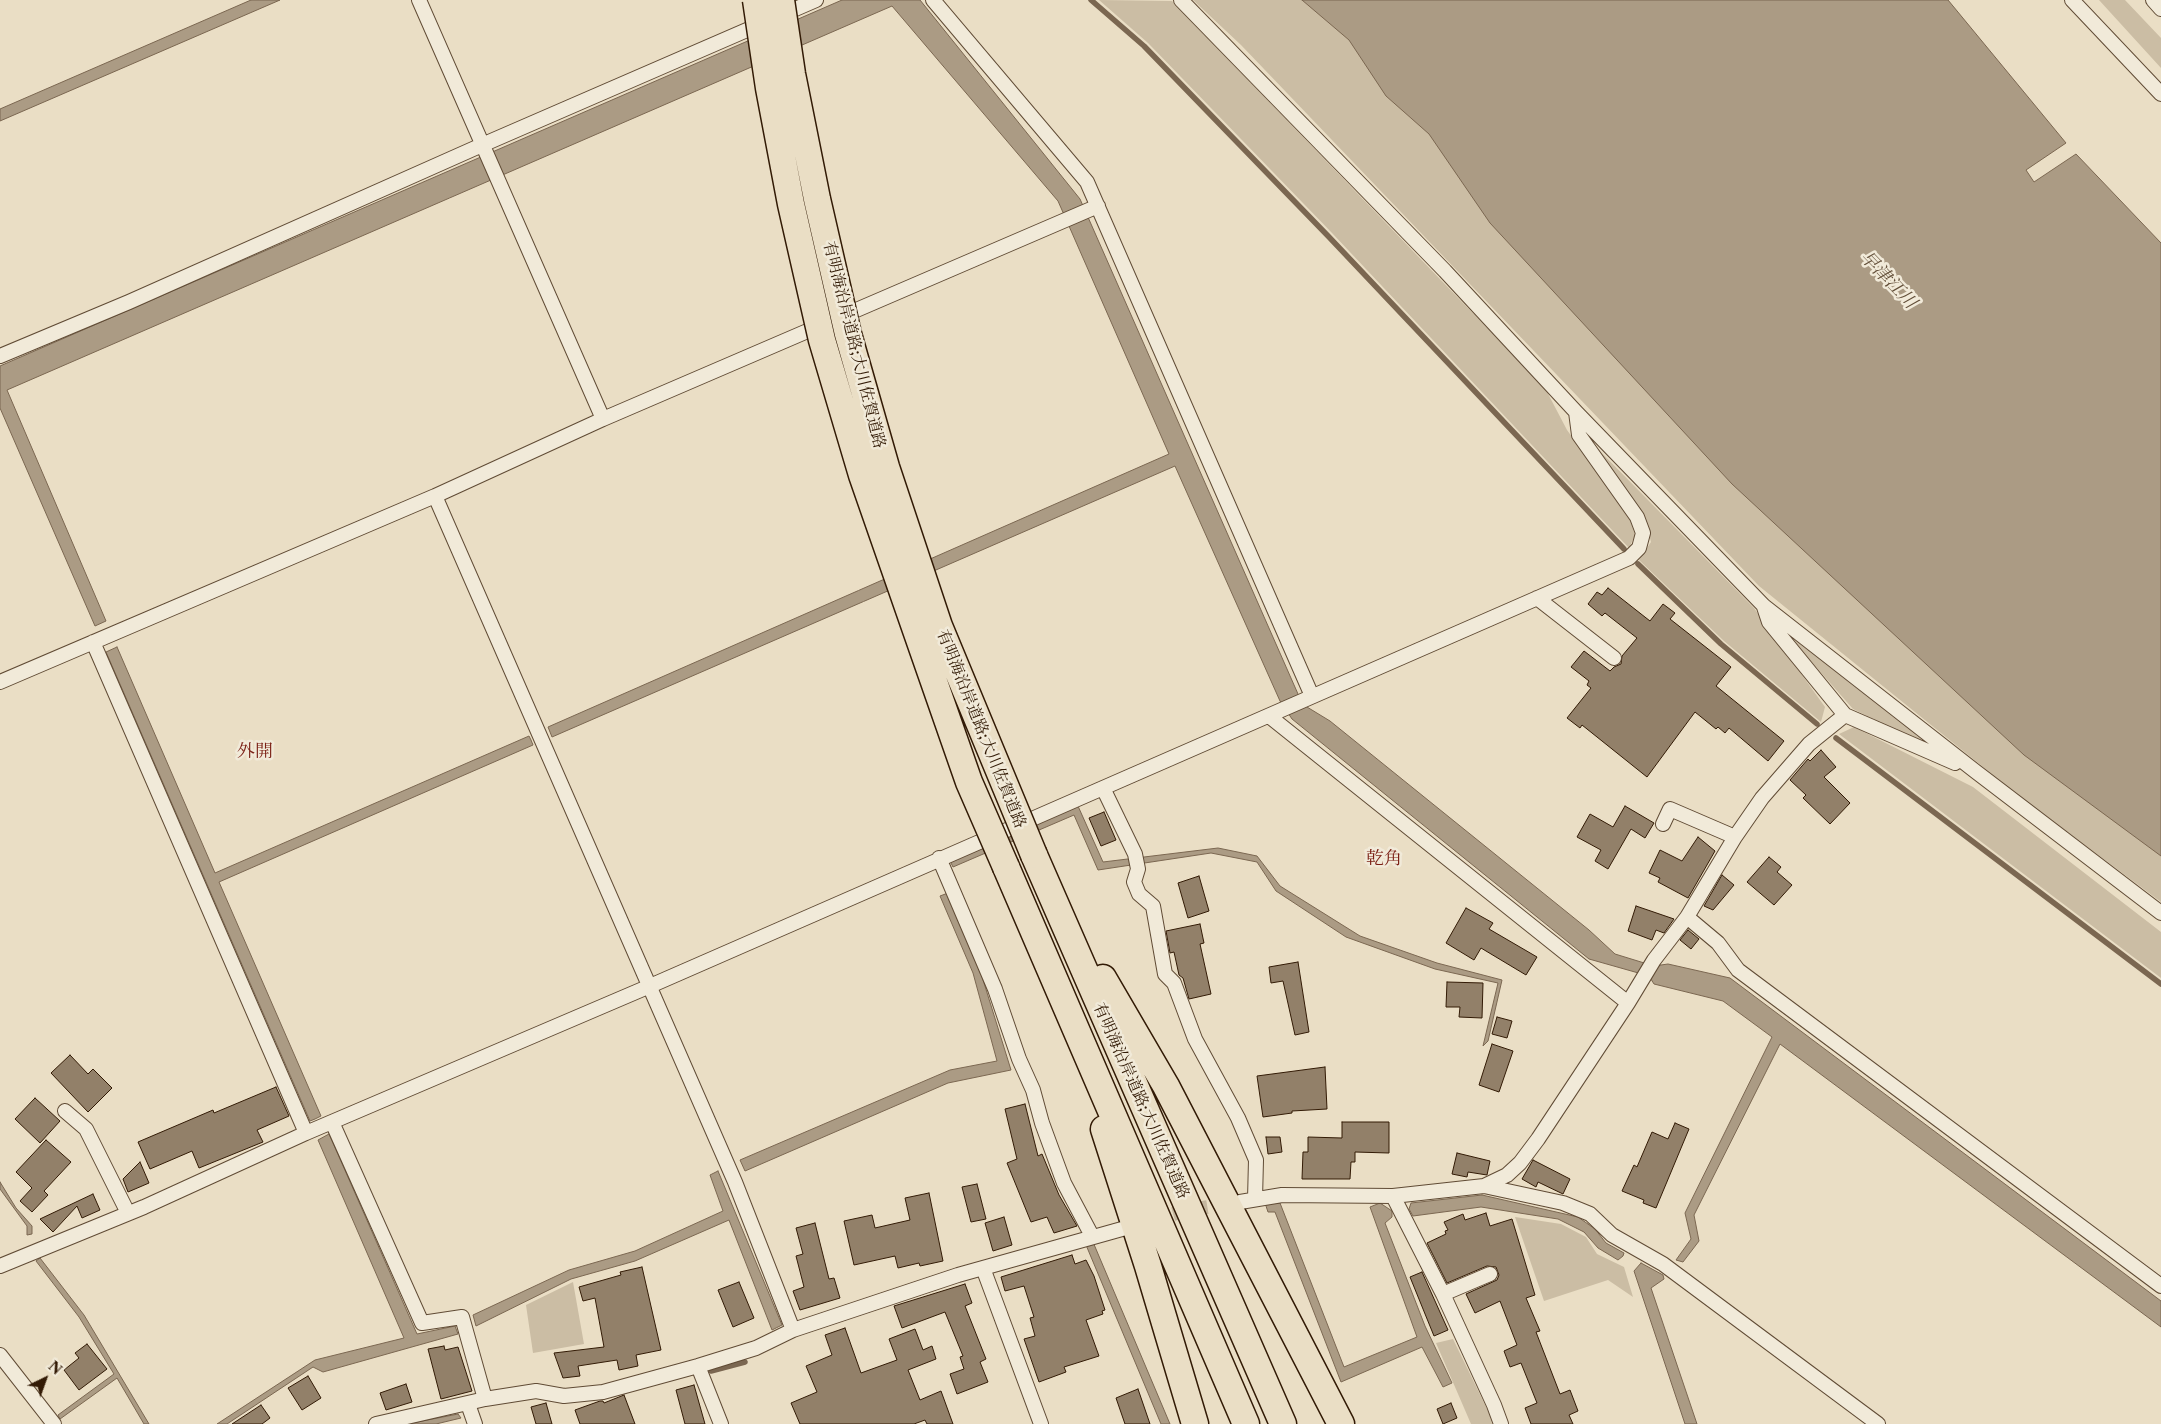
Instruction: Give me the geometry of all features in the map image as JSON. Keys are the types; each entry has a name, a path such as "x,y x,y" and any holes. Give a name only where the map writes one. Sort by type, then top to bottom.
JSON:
{"highway":[{"name":"有明海沿岸道路;大川佐賀道路","path":"756,0 769,88 822,340 862,475 969,782 1246,1424"},
{"name":"有明海沿岸道路;大川佐賀道路","path":"782,0 792,74 817,198 848,334 886,467 940,626 1049,890 1283,1424"},
{"path":"1049,890 1166,1086 1341,1424"},
{"path":"1026,915 1094,1097 1195,1424"}],"street":[{"path":"419,0 603,419"},
{"path":"0,356 129,302 482,145 816,0"},
{"path":"933,0 1087,182 1310,697"},
{"path":"1181,0 1445,271 1576,412 1764,606 2161,913"},
{"path":"2072,0 2161,94"},
{"path":"2153,0 2161,9"},
{"path":"0,682 435,496 603,419 1098,206"},
{"path":"0,1266 128,1213 306,1133 650,986 939,858 1274,714 1629,558 1640,548 1643,533 1637,517 1578,435 1576,412"},
{"path":"435,496 650,986 734,1182 793,1330"},
{"path":"1537,598 1614,658"},
{"path":"1764,606 1769,622 1845,715 1975,771"},
{"path":"93,642 306,1133"},
{"path":"1274,714 1628,1003"},
{"path":"1484,1186 1507,1175 1520,1163 1628,1003 1654,960 1687,917 1735,837 1762,798 1809,744 1845,715"},
{"path":"1103,788 1135,854 1138,869 1134,882 1139,894 1153,906 1165,974 1174,984 1195,1039 1238,1118 1256,1160 1255,1199"},
{"path":"1663,824 1670,809 1735,837"},
{"path":"939,858 995,989 1019,1059 1034,1090 1042,1123 1064,1183 1092,1236"},
{"path":"1687,917 1718,943 1738,970 2161,1286"},
{"path":"65,1111 86,1129 128,1213"},
{"path":"332,1122 422,1323 462,1317 485,1399"},
{"path":"1240,1202 1282,1195 1393,1196 1484,1186 1563,1203 1590,1214 1612,1235 1663,1264 1878,1424"},
{"path":"1393,1196 1443,1294 1501,1424"},
{"path":"376,1424 485,1399 536,1390 564,1396 603,1392 756,1348 778,1339 793,1330 983,1268 1122,1228"},
{"path":"983,1268 1041,1424"},
{"path":"1443,1294 1490,1274"},
{"path":"0,1355 51,1423"},
{"path":"698,1366 721,1424"},
{"path":"468,1404 475,1424"}],"shaded area":[{"path":"1099,0 1172,1 1545,388 1567,430 1629,516 1635,535 1629,548 1332,233 1148,43"},
{"path":"1193,0 1334,0 2161,841 2161,902 2014,792 1759,586 1241,45"},
{"path":"2099,0 2125,0 2161,38 2161,68"},
{"path":"1595,446 1754,608 1825,707 1821,722 1724,641 1639,560 1651,542 1645,519"},
{"path":"1787,634 1935,750 1853,709"},
{"path":"1854,727 1973,787 2161,932 2161,978 1839,734"},
{"path":"1515,1217 1561,1224 1586,1237 1597,1254 1624,1267 1633,1297 1608,1280 1544,1301"},
{"path":"573,1282 584,1344 533,1353 526,1305"},
{"path":"1453,1339 1489,1413 1492,1424 1471,1424 1436,1343"}],"water":[{"path":"251,0 280,0 0,121 0,109"},
{"path":"842,0 920,0 1080,199 1298,694 1307,707 1330,721 1589,930 1615,954 1654,966 1668,964 1730,978 2161,1301 2161,1327 1780,1044 1694,1215 1699,1241 1683,1262 1676,1260 1691,1239 1685,1213 1772,1037 1723,1001 1654,984 1649,976 1589,959 1292,719 1280,701 1175,466 552,737 548,727 1169,454 1058,201 892,6 7,390 106,621 95,626 0,408 0,366"},
{"name":"早津江川","path":"1302,0 1948,0 2066,143 2026,170 2034,182 2076,154 2161,243 2161,856 2024,755 1732,484 1490,223 1429,134 1386,96 1349,40"},
{"path":"117,647 215,873 529,736 531,740 533,745 219,882 321,1116 315,1119 310,1121 106,652"},
{"path":"1078,806 1103,862 1218,848 1257,856 1280,886 1360,936 1437,963 1502,980 1488,1041 1483,1046 1498,983 1435,969 1346,937 1276,891 1257,862 1211,853 1098,870 1074,815 953,867 950,861"},
{"path":"948,893 980,970 1011,1070 948,1083 745,1171 740,1160 950,1070 997,1061 973,973 940,896"},
{"path":"329,1134 417,1334 455,1326 458,1334 323,1372 313,1367 227,1424 217,1424 315,1360 404,1338 318,1140"},
{"path":"718,1171 782,1325 772,1330 729,1220 635,1261 571,1279 476,1326 473,1315 569,1270 635,1251 723,1211 710,1175"},
{"path":"0,1182 16,1208 32,1226 32,1234 27,1235 27,1226 0,1189"},
{"path":"1482,1195 1578,1217 1595,1229 1606,1243 1624,1253 1623,1256 1618,1260 1598,1248 1584,1232 1558,1219 1481,1207 1413,1216 1409,1209 1411,1203"},
{"path":"1265,1203 1280,1203 1344,1367 1417,1337 1370,1207 1380,1203 1392,1211 1392,1217 1385,1223 1425,1326 1452,1383 1443,1387 1422,1347 1341,1382 1275,1212 1268,1212"},
{"path":"1093,1242 1170,1424 1161,1424 1086,1245"},
{"path":"40,1258 84,1315 149,1424 144,1424 117,1378 60,1419 58,1415 114,1374 79,1317 36,1261"},
{"path":"1641,1263 1663,1275 1664,1279 1651,1288 1697,1424 1685,1424 1634,1271"},
{"path":"458,1414 461,1418 436,1424 407,1424"}],"building":[{"path":"1608,588 1650,621 1663,604 1675,613 1670,619 1731,667 1716,686 1784,741 1768,761 1729,728 1725,733 1718,727 1716,729 1695,712 1647,777 1582,725 1580,728 1567,718 1591,688 1587,685 1589,681 1571,667 1584,651 1610,671 1621,664 1622,656 1637,638 1605,613 1602,616 1588,604 1597,592 1602,595"},
{"path":"1821,750 1836,767 1824,777 1850,803 1830,824 1803,798 1806,795 1790,780 1808,759 1810,761"},
{"path":"1625,806 1654,823 1645,838 1631,829 1608,869 1595,861 1601,850 1577,837 1590,814 1613,827"},
{"path":"1104,812 1116,840 1101,846 1089,818"},
{"path":"1698,837 1715,851 1688,898 1658,882 1660,878 1649,873 1660,850 1682,861"},
{"path":"1769,857 1781,867 1777,872 1792,885 1774,905 1747,882"},
{"path":"1722,875 1734,885 1713,910 1704,906"},
{"path":"1199,876 1209,911 1188,918 1178,883"},
{"path":"1636,906 1674,919 1664,933 1656,930 1652,940 1628,931"},
{"path":"1466,908 1493,923 1489,929 1537,957 1526,975 1481,948 1474,960 1446,943"},
{"path":"1200,924 1204,943 1200,944 1211,994 1189,999 1183,978 1179,975 1174,952 1170,953 1166,931"},
{"path":"1688,930 1699,939 1691,949 1680,940"},
{"path":"1298,962 1309,1032 1295,1035 1283,981 1271,983 1269,967"},
{"path":"1447,982 1483,983 1482,1018 1459,1017 1460,1007 1446,1007"},
{"path":"1497,1017 1512,1021 1507,1038 1492,1034"},
{"path":"1492,1044 1513,1051 1499,1092 1479,1085"},
{"path":"70,1055 88,1074 93,1069 112,1088 88,1112 51,1073"},
{"path":"1325,1067 1327,1109 1292,1111 1292,1113 1263,1117 1257,1076"},
{"path":"276,1087 289,1116 257,1130 263,1142 199,1168 192,1151 150,1169 138,1142 213,1110 214,1113"},
{"path":"35,1098 60,1121 40,1143 15,1119"},
{"path":"1025,1104 1038,1156 1042,1154 1059,1195 1077,1226 1054,1233 1047,1217 1031,1222 1007,1163 1017,1159 1005,1109"},
{"path":"1342,1122 1389,1122 1389,1153 1355,1152 1355,1162 1351,1162 1350,1179 1302,1179 1303,1152 1308,1152 1308,1137 1342,1138"},
{"path":"1675,1123 1689,1129 1656,1208 1643,1203 1644,1200 1622,1191 1634,1165 1637,1167 1652,1132 1668,1139"},
{"path":"1266,1137 1280,1137 1282,1152 1268,1154"},
{"path":"46,1140 71,1162 44,1191 48,1195 32,1212 20,1201 32,1188 16,1172"},
{"path":"1457,1153 1490,1161 1487,1175 1468,1172 1467,1177 1452,1174"},
{"path":"1533,1160 1570,1179 1563,1194 1538,1182 1536,1187 1522,1179"},
{"path":"140,1162 149,1183 128,1192 123,1179"},
{"path":"977,1184 986,1219 971,1222 962,1187"},
{"path":"929,1193 943,1261 920,1266 919,1263 898,1268 895,1256 854,1265 844,1221 872,1215 875,1228 910,1220 905,1198"},
{"path":"93,1194 100,1210 82,1218 77,1206 53,1232 40,1219"},
{"path":"1486,1213 1490,1226 1512,1219 1535,1295 1526,1298 1540,1331 1536,1332 1560,1394 1570,1390 1578,1411 1569,1415 1573,1424 1531,1424 1525,1408 1537,1403 1521,1363 1510,1367 1504,1351 1517,1345 1500,1301 1475,1313 1466,1294 1497,1280 1499,1275 1496,1267 1487,1266 1447,1283 1427,1243 1446,1234 1445,1231 1448,1230 1444,1222 1463,1214 1465,1220"},
{"path":"1004,1217 1012,1245 993,1251 985,1223"},
{"path":"815,1223 829,1279 834,1278 840,1298 800,1310 793,1291 804,1287 796,1256 803,1254 796,1228"},
{"path":"1072,1255 1075,1264 1086,1260 1094,1276 1105,1310 1102,1311 1103,1314 1086,1320 1099,1356 1064,1367 1066,1372 1039,1382 1024,1339 1035,1336 1030,1318 1034,1317 1024,1286 1005,1291 1001,1277"},
{"path":"642,1267 661,1350 636,1355 638,1366 619,1370 617,1360 578,1366 580,1376 563,1378 554,1353 604,1347 595,1298 583,1301 579,1287 621,1275 620,1272"},
{"path":"1422,1272 1448,1330 1434,1336 1410,1277"},
{"path":"739,1282 754,1318 733,1327 718,1290"},
{"path":"965,1284 972,1303 965,1306 986,1359 980,1362 988,1382 957,1394 950,1374 964,1369 960,1357 963,1356 945,1312 902,1328 894,1306"},
{"path":"845,1328 861,1373 897,1360 889,1339 915,1329 923,1350 932,1346 936,1359 908,1370 920,1400 941,1391 953,1424 927,1424 925,1420 914,1424 800,1424 791,1403 817,1392 806,1366 832,1355 825,1335"},
{"path":"87,1344 107,1369 79,1390 64,1370 79,1358 75,1353"},
{"path":"444,1346 445,1350 458,1347 472,1391 441,1399 428,1349"},
{"path":"308,1376 321,1398 302,1410 288,1388"},
{"path":"406,1384 412,1402 386,1410 380,1393"},
{"path":"694,1385 705,1424 685,1424 676,1390"},
{"path":"1138,1389 1150,1424 1125,1424 1116,1398"},
{"path":"624,1395 635,1424 580,1424 575,1410 600,1401 604,1403"},
{"path":"546,1403 552,1424 536,1424 531,1407"},
{"path":"1451,1403 1457,1418 1443,1424 1437,1409"},
{"path":"261,1405 270,1418 262,1424 232,1424"}],"waterway":[{"path":"1091,0 1144,46 1329,237 1624,549"},
{"path":"1638,564 1721,644 1817,724"},
{"path":"1836,738 2161,984"},
{"path":"711,1371 745,1362"}],"tunnel":[{"path":"1153,1220 1184,1211 1232,1203"}],"district":[{"name":"外開","path":"255,752"},
{"name":"乾角","path":"1384,859"}]}
